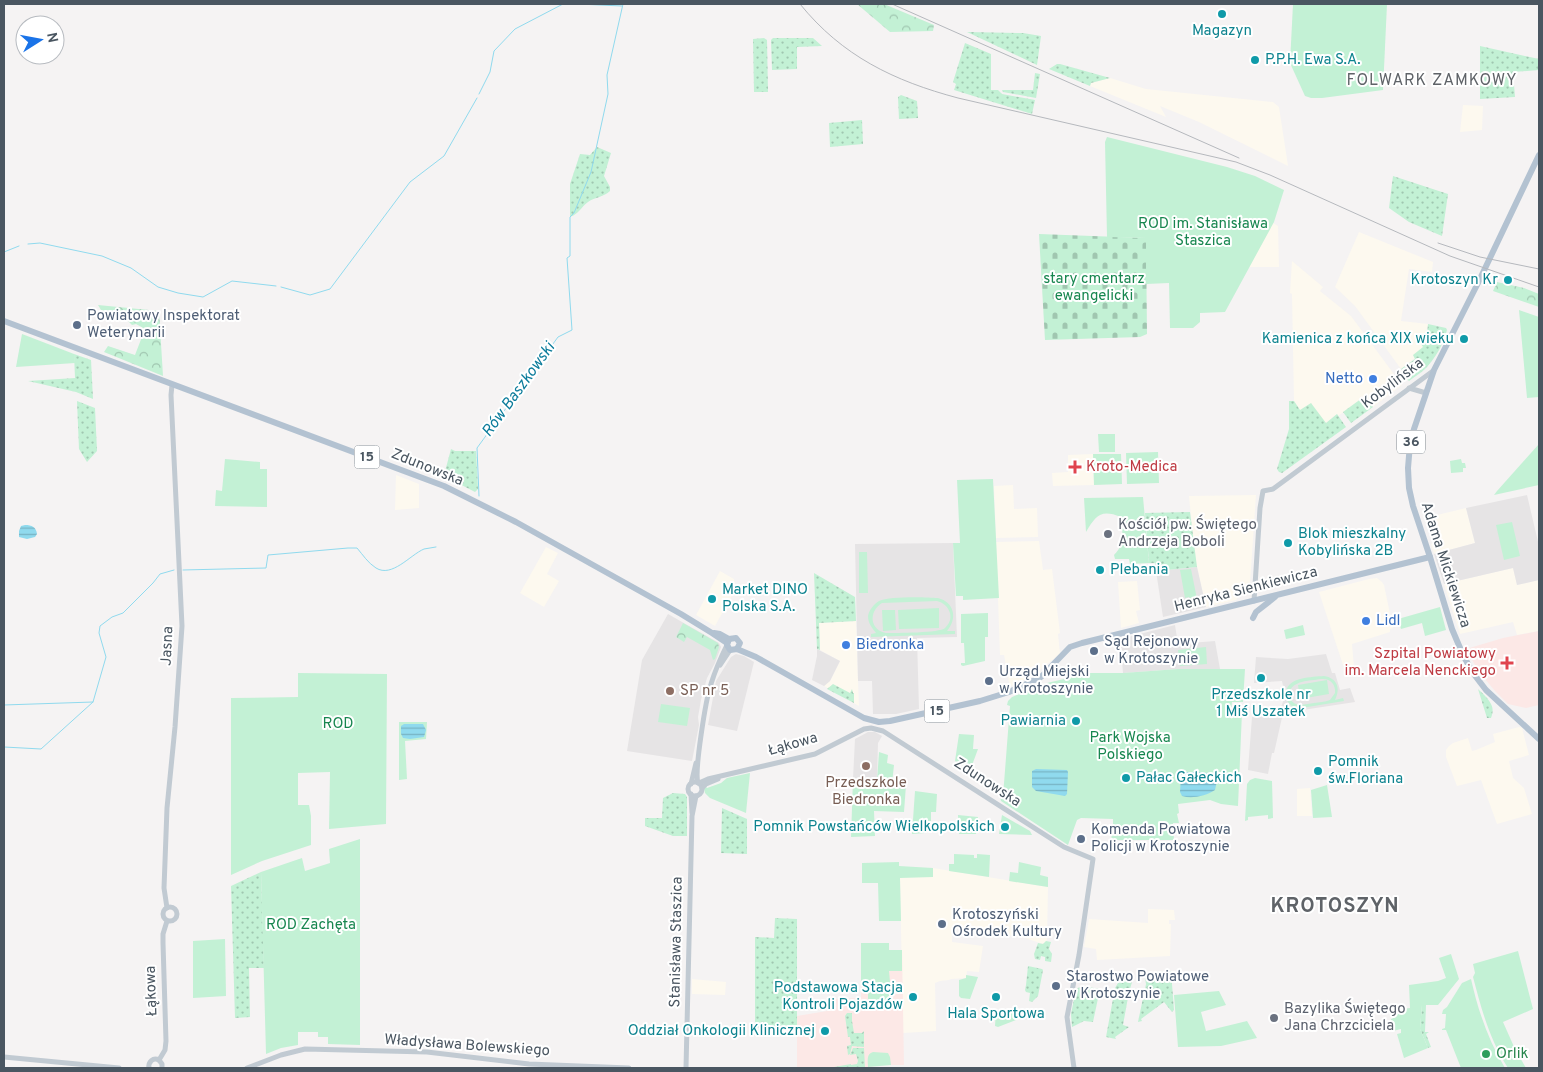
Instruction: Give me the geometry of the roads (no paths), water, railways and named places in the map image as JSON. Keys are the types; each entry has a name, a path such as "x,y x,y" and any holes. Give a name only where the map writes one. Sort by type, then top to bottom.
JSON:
{"main road":[{"name":"Kobylińska","path":"1434,370 1537,163 1539,155"},
{"name":"Zdunowska","path":"4,321 444,486 516,522 712,632 720,634 732,645 756,656 864,718 871,720"},
{"name":"Adama Mickiewicza","path":"1434,370 1410,444 1408,468 1410,498 1452,629 1463,655 1473,673 1495,700 1519,719 1539,739"},
{"name":"Henryka Sienkiewicza","path":"871,720 879,722 890,721 1003,695 1041,677 1068,649 1082,643 1430,557"},
{"path":"1253,618 1256,612 1279,594"}],"street":[{"name":"Kobylińska","path":"1254,601 1260,508 1263,491 1273,489 1434,370"},
{"name":"Jasna","path":"167,908 164,888 167,808 182,626 172,384"},
{"path":"1409,388 1426,393"},
{"path":"698,758 691,784 688,788 694,795 701,794 697,779 698,758 709,688 718,667 732,645"},
{"name":"Łąkowa","path":"691,784 700,785 708,779 815,754 869,728"},
{"name":"Zdunowska","path":"869,728 883,731 1064,847 1093,859 1079,954 1067,1017 1074,1068"},
{"name":"Stanisława Staszica","path":"686,1068 694,795"},
{"path":"167,908 173,908 177,914 174,920 167,921 164,918 163,913 167,908"},
{"name":"Łąkowa","path":"159,1060 165,1050 166,1041 163,934 167,921"},
{"name":"Władysława Bolewskiego","path":"247,1068 290,1052 313,1049 427,1052 529,1064 629,1068"},
{"path":"4,1056 119,1068"},
{"path":"147,1068 153,1060 159,1060 162,1068"}],"water":[{"path":"25,525 35,528 37,534 35,537 27,539 19,537 21,526"},
{"path":"404,724 423,724 426,730 424,737 403,738 401,726"},
{"path":"1036,769 1067,770 1067,794 1065,796 1036,791 1032,787 1032,771"},
{"path":"1185,772 1213,775 1217,781 1215,790 1199,796 1182,796 1180,792 1181,776"}],"waterway":[{"path":"479,94 490,72 494,51 515,29 563,4"},
{"path":"578,4 622,6"},
{"name":"Rów Baszkowski","path":"479,496 477,448 558,337 572,330 567,258 570,256 570,217 574,213 591,172 608,94 607,75 623,4"},
{"path":"281,287 310,295 330,289 410,182 444,156 477,98"},
{"path":"28,244 40,243 102,256 131,268 158,287 178,293 203,297 232,281 276,286"},
{"path":"4,252 19,246"},
{"name":"Rów Baszkowski","path":"183,570 266,568 268,555 348,548 357,548 373,566 382,570 388,570 395,568 424,549 436,547"},
{"name":"Rów Baszkowski","path":"4,747 41,749 93,702 106,657 99,633 100,626 112,617 123,613 160,574 174,570"},
{"path":"4,705 93,702"}],"railway":[{"path":"800,4 833,38 852,52 871,64 912,83 958,98 1236,162 1270,175 1450,256 1539,287"},
{"path":"892,4 1239,158"},
{"path":"1438,243 1480,257 1539,269"}],"place":[{"name":"Magazyn","path":"1222,14"},
{"name":"P.P.H. Ewa S.A.","path":"1255,60"},
{"name":"Krotoszyn Kr","path":"1508,280"},
{"name":"Powiatowy Inspektorat Weterynarii","path":"77,325"},
{"name":"Kamienica z końca XIX wieku","path":"1464,339"},
{"name":"Netto","path":"1373,379"},
{"name":"Kroto-Medica","path":"1075,467"},
{"name":"Kościół pw. Świętego Andrzeja Boboli","path":"1108,534"},
{"name":"Blok mieszkalny Kobylińska 2B","path":"1288,543"},
{"name":"Plebania","path":"1100,570"},
{"name":"Market DINO Polska S.A.","path":"712,599"},
{"name":"Lidl","path":"1366,621"},
{"name":"Biedronka","path":"846,645"},
{"name":"Sąd Rejonowy w Krotoszynie","path":"1094,651"},
{"name":"Szpital Powiatowy im. Marcela Nenckiego","path":"1507,663"},
{"name":"Przedszkole nr 1 Miś Uszatek","path":"1261,678"},
{"name":"Urząd Miejski w Krotoszynie","path":"989,681"},
{"name":"SP nr 5","path":"670,691"},
{"name":"Pawiarnia","path":"1076,721"},
{"name":"Przedszkole Biedronka","path":"866,766"},
{"name":"Pomnik św.Floriana","path":"1318,771"},
{"name":"Pałac Gałeckich","path":"1126,778"},
{"name":"Pomnik Powstańców Wielkopolskich","path":"1005,827"},
{"name":"Komenda Powiatowa Policji w Krotoszynie","path":"1081,839"},
{"name":"Krotoszyński Ośrodek Kultury","path":"942,924"},
{"name":"Starostwo Powiatowe w Krotoszynie","path":"1056,986"},
{"name":"Podstawowa Stacja Kontroli Pojazdów","path":"913,997"},
{"name":"Hala Sportowa","path":"996,997"},
{"name":"Bazylika Świętego Jana Chrzciciela","path":"1274,1018"},
{"name":"Oddział Onkologii Klinicznej","path":"825,1031"},
{"name":"Orlik","path":"1486,1054"}],"district":[{"name":"FOLWARK ZAMKOWY","path":"1432,81"},
{"name":"KROTOSZYN","path":"1335,907"}],"park label":[{"name":"ROD im. Stanisława Staszica","path":"1203,232"},
{"name":"stary cmentarz ewangelicki","path":"1094,288"},
{"name":"ROD","path":"338,724"},
{"name":"Park Wojska Polskiego","path":"1130,746"},
{"name":"ROD Zachęta","path":"311,925"}]}
